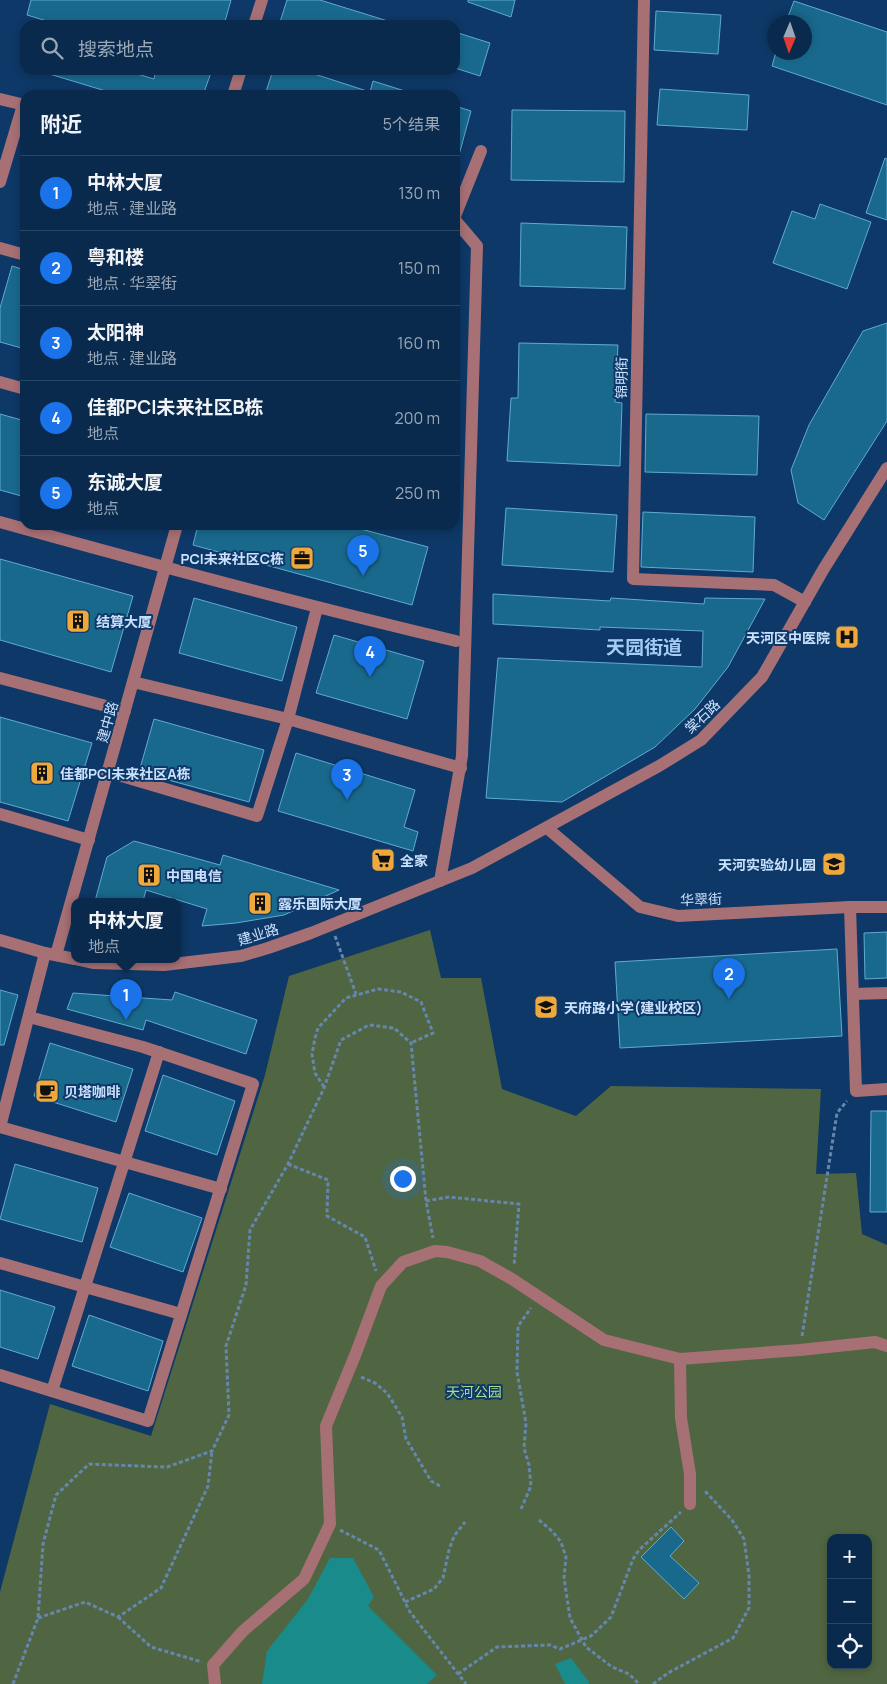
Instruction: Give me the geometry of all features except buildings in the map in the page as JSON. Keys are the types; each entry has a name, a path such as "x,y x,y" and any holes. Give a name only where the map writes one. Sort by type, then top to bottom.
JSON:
{"street":[{"path":"256,20 262,0"},
{"name":"锦明街","path":"644,0 633,579 774,585 804,602"},
{"path":"235,90 239,75"},
{"path":"0,99 20,104"},
{"path":"0,182 20,118"},
{"path":"460,204 481,151"},
{"path":"440,881 461,768 468,506 473,399 476,246 460,226"},
{"path":"0,248 20,254"},
{"path":"0,382 20,388"},
{"name":"棠石路","path":"440,881 472,868 659,766 701,740 762,677 823,570 887,468"},
{"path":"0,522 20,528"},
{"path":"29,530 317,608 456,641"},
{"name":"建中路","path":"0,1127 29,1017 89,840 176,530"},
{"path":"108,772 257,816 288,719 317,608"},
{"path":"0,678 125,711"},
{"path":"133,682 288,719 461,768"},
{"path":"0,814 89,840"},
{"name":"华翠街","path":"546,828 640,907 678,916 850,907 887,907"},
{"name":"建业路","path":"93,963 164,965 241,956 331,925 440,881"},
{"path":"850,907 856,1091 887,1089"},
{"name":"建业路","path":"0,940 71,958"},
{"path":"853,994 887,994"},
{"path":"0,1375 148,1421 253,1084 159,1052 29,1017"},
{"path":"52,1391 159,1052"},
{"path":"0,1127 221,1189"},
{"path":"215,1684 214,1665 243,1630 304,1579 330,1524 326,1426 381,1286 403,1262 435,1251 447,1252 480,1261 512,1279 604,1340 680,1359 875,1342 887,1346"},
{"path":"0,1263 181,1314"},
{"path":"680,1359 681,1418 690,1474 690,1504"}],"path":[{"path":"331,925 356,994"},
{"path":"324,1088 315,1073 312,1054 318,1028 346,998 378,989 401,992 421,1002 432,1033 411,1043"},
{"path":"118,1618 161,1588 208,1486 212,1451 229,1416 226,1346 246,1285 250,1230 288,1164 324,1088 341,1040 369,1025 394,1028 411,1043 426,1201 435,1251"},
{"path":"800,1350 837,1113 856,1091"},
{"path":"288,1164 328,1180 327,1216 365,1237 381,1286"},
{"path":"426,1201 449,1198 519,1204 512,1279"},
{"path":"521,1510 531,1486 529,1465 524,1448 526,1422 517,1372 518,1326 539,1298"},
{"path":"348,1372 375,1383 387,1392 402,1417 406,1439 431,1481 442,1488"},
{"path":"13,1684 38,1618 43,1544 56,1495 89,1464 167,1467 212,1451"},
{"path":"653,1684 668,1673 733,1638 749,1608 749,1575 744,1539 732,1520 690,1474"},
{"path":"458,1674 497,1647 550,1645 560,1649 591,1636 611,1617 633,1559 639,1550 690,1504"},
{"path":"539,1520 552,1531 560,1542 566,1557 564,1578 567,1604 570,1618 582,1640 586,1646 605,1662 629,1674 639,1684"},
{"path":"405,1602 434,1589 443,1578 454,1536 465,1522"},
{"path":"330,1524 379,1550 410,1612 466,1684"},
{"path":"38,1618 85,1602 118,1618 151,1646 214,1665"}],"green space":[{"name":"天河公园","path":"430,930 441,978 481,978 502,1089 576,1116 611,1086 821,1089 816,1174 856,1173 862,1234 887,1245 887,1684 0,1684 0,1592 50,1404 151,1436 265,1075 289,976"}],"shaded area":[{"path":"330,1558 353,1558 374,1597 368,1606 437,1675 427,1684 262,1684 267,1651 308,1599"},
{"path":"571,1658 589,1684 565,1684 555,1664"}],"place":[{"name":"PCI未来社区C栋","path":"302,558"},
{"name":"东诚大厦","path":"363,576"},
{"name":"结算大厦","path":"78,621"},
{"name":"天河区中医院","path":"847,637"},
{"name":"佳都PCI未来社区B栋","path":"370,677"},
{"name":"佳都PCI未来社区A栋","path":"42,773"},
{"name":"太阳神","path":"347,800"},
{"name":"全家","path":"383,860"},
{"name":"天河实验幼儿园","path":"834,864"},
{"name":"中国电信","path":"149,875"},
{"name":"露乐国际大厦","path":"260,903"},
{"name":"粤和楼","path":"729,999"},
{"name":"天府路小学(建业校区)","path":"546,1007"},
{"name":"中林大厦","path":"126,1020"},
{"name":"贝塔咖啡","path":"47,1091"}],"district":[{"name":"天园街道","path":"644,647"}]}
